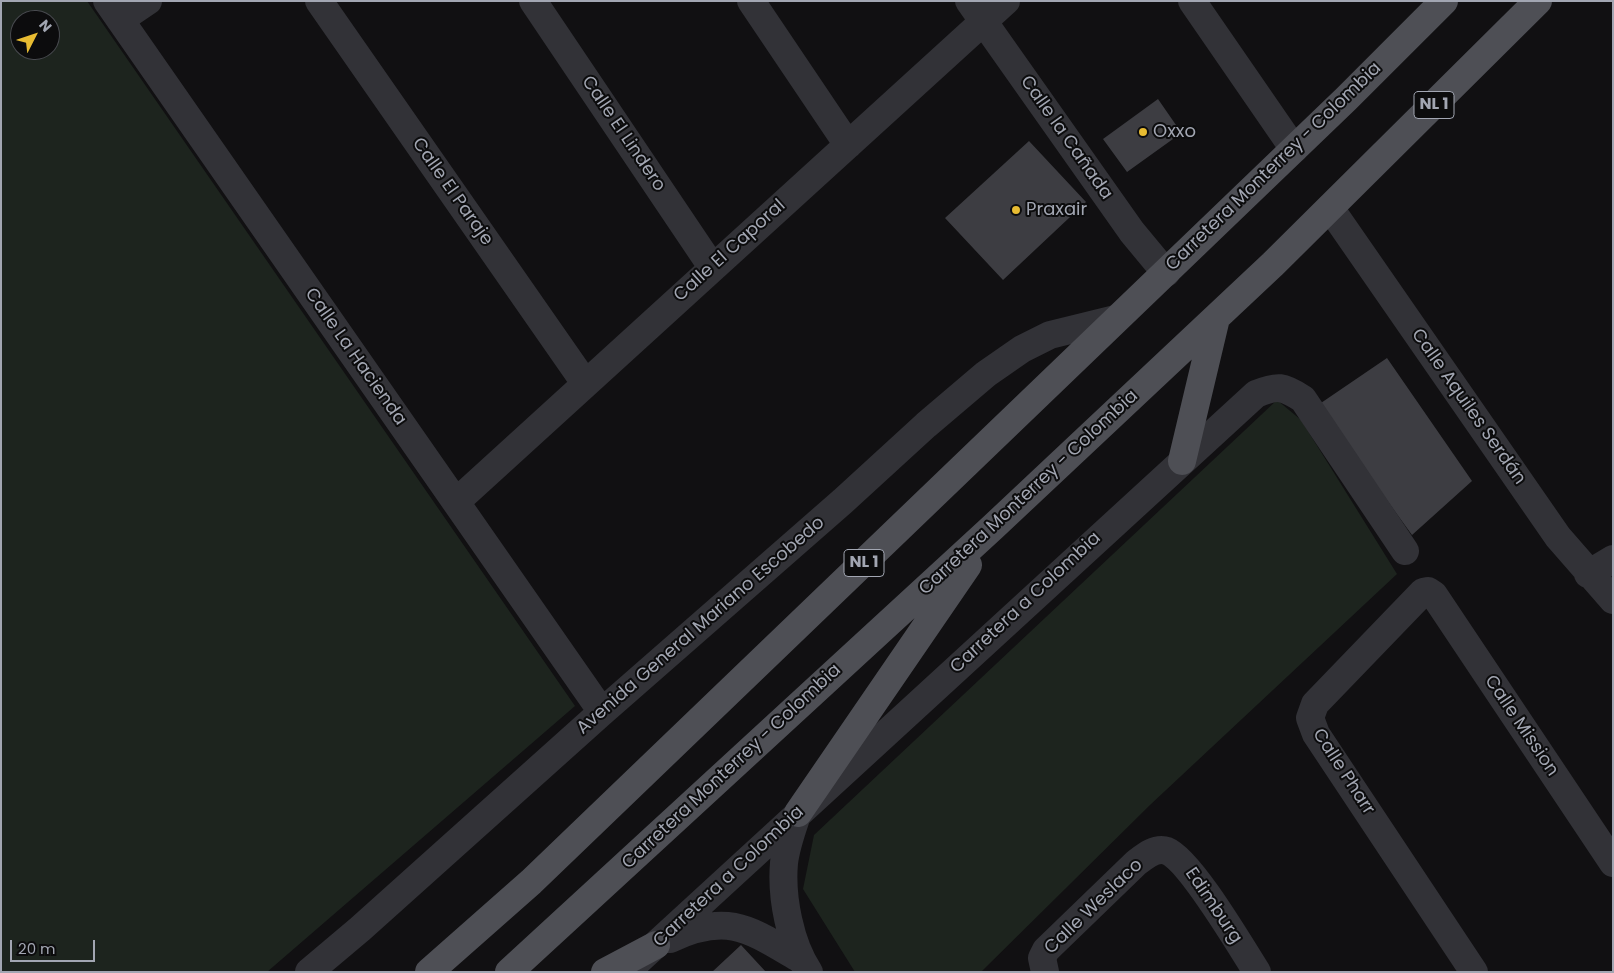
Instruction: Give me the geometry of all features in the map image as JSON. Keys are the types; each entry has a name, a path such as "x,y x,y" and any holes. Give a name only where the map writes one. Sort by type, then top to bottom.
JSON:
{"main road":[{"name":"Carretera Monterrey - Colombia","path":"429,972 538,876 1115,319 1166,273 1444,1"},
{"name":"Carretera Monterrey - Colombia","path":"509,972 993,527 1216,318 1330,208 1538,1"},
{"path":"1182,460 1216,318"},
{"path":"798,813 993,527"},
{"path":"605,972 656,945"}],"street":[{"path":"114,11 148,1"},
{"name":"Calle El Paraje","path":"319,1 585,382"},
{"name":"Calle El Lindero","path":"533,1 712,267"},
{"path":"751,1 848,144"},
{"name":"Calle El Caporal","path":"456,502 585,382 848,144 976,12 1006,1"},
{"path":"1192,1 1294,149"},
{"name":"Calle La Hacienda","path":"114,11 602,712"},
{"name":"Calle la Cañada","path":"976,12 1132,232 1166,273"},
{"name":"Calle Aquiles Serdán","path":"1330,208 1558,537 1588,574 1613,600"},
{"name":"Avenida General Mariano Escobedo","path":"308,972 360,929 602,712 986,374 1022,349 1050,335 1115,319"},
{"name":"Carretera a Colombia","path":"625,972 1256,394 1275,386 1289,390 1302,399 1405,551"},
{"path":"1588,574 1613,559"},
{"name":"Calle Mission","path":"1428,591 1434,595 1613,863"},
{"name":"Calle Pharr","path":"1428,591 1423,592 1315,704 1311,710 1310,718 1316,734 1474,972"},
{"path":"798,813 788,842 784,864 789,917 804,965"},
{"name":"Calle Weslaco","path":"1045,972 1042,958 1046,950 1136,863 1159,850"},
{"name":"Edimburg","path":"1159,850 1166,851 1185,864 1257,972"},
{"path":"656,945 692,929 728,925 741,927 760,936 804,965"}],"shaded area":[{"path":"1,1 87,1 575,706 267,972 1,972"},
{"path":"1277,400 1301,420 1397,574 1150,805 981,972 855,972 803,889 814,835"}],"building":[{"name":"Oxxo","path":"1158,99 1176,125 1173,139 1127,172 1103,139"},
{"name":"Praxair","path":"1029,141 1086,202 1003,280 945,218"},
{"path":"1387,358 1472,481 1412,535 1318,405"},
{"path":"741,945 766,972 712,972"}],"place":[{"name":"Oxxo","path":"1143,132"},
{"name":"Praxair","path":"1016,210"}]}
